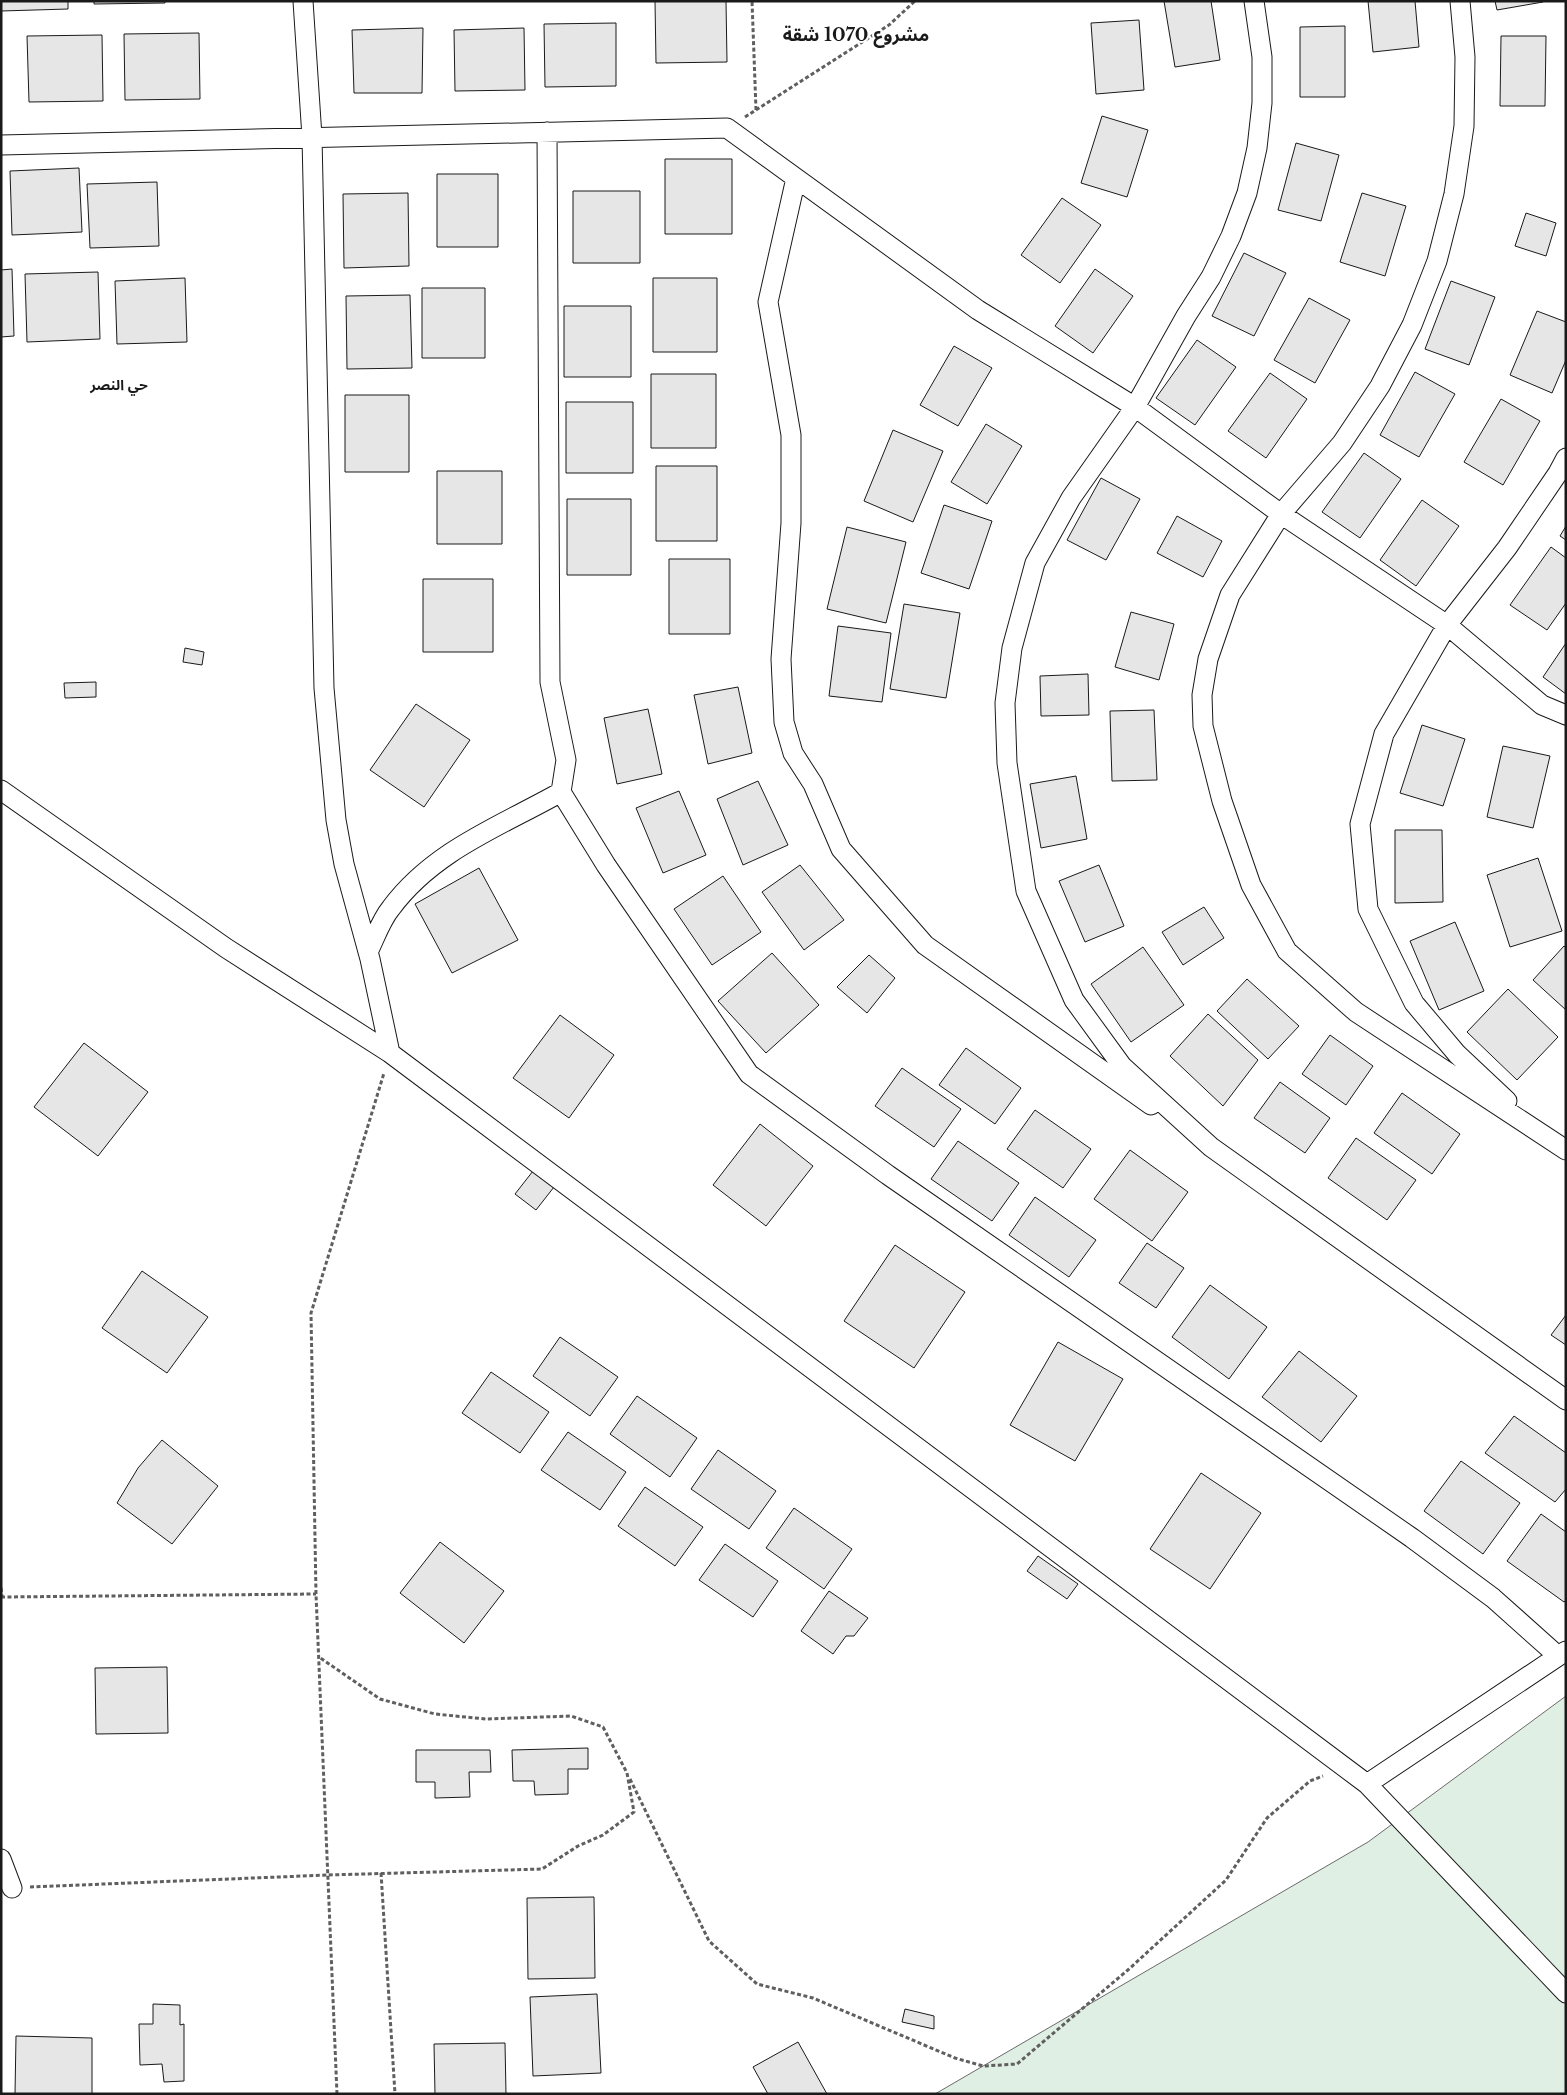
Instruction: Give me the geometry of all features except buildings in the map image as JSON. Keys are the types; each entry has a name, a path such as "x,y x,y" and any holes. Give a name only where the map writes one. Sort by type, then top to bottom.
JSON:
{"street":[{"path":"303,1 312,137 324,688 336,820 344,864 368,952 390,1053"},
{"path":"1210,1147 1122,1066 1074,1000 1026,891 1007,763 1005,703 1012,648 1035,563 1071,498 1135,407 1186,316 1211,277 1231,236 1247,193 1257,148 1262,103 1262,57 1254,1"},
{"path":"1460,1 1465,57 1464,126 1454,194 1437,261 1412,325 1380,386 1342,443 1281,514 1230,595 1208,659 1202,695 1203,726 1222,801 1251,885 1287,951 1356,1012 1566,1150"},
{"path":"1,145 727,128 978,310 1135,407 1281,514 1447,625 1542,705 1566,715"},
{"path":"547,132 550,682 566,760 561,792 606,865 749,1074 888,1175 1412,1538 1493,1598 1562,1654 1367,1784"},
{"path":"796,178 768,302 791,435 791,523 781,659 784,722 793,753 813,784 841,849 925,945 1566,1400"},
{"path":"1541,1133 1457,1054 1414,1003 1368,909 1360,824 1384,734 1447,625 1507,548 1558,473 1566,458"},
{"path":"1,790 226,948 390,1053 1367,1784 1566,1994"},
{"path":"368,952 390,909 420,874 468,841 561,792"},
{"path":"1,1860 12,1888"}],"path":[{"path":"752,1 756,110"},
{"path":"727,128 889,26 915,1"},
{"path":"337,2094 316,1594 311,1312 390,1053"},
{"path":"1,1588 2,1598 316,1594"},
{"path":"319,1657 380,1699 435,1714 486,1719 571,1716 603,1727 709,1941 757,1984 813,1998 955,2058 983,2066 1017,2064 1129,1969 1226,1880 1267,1818 1310,1781 1344,1767"},
{"path":"12,1888 328,1874 542,1869 578,1846 603,1835 634,1812 627,1774"},
{"path":"381,1873 395,2094"}],"green space":[{"path":"1566,1696 1566,2094 935,2094 1368,1842"}],"district":[{"name":"مشروع 1070 شقة","path":"856,35"},
{"name":"حي النصر","path":"119,385"}]}
